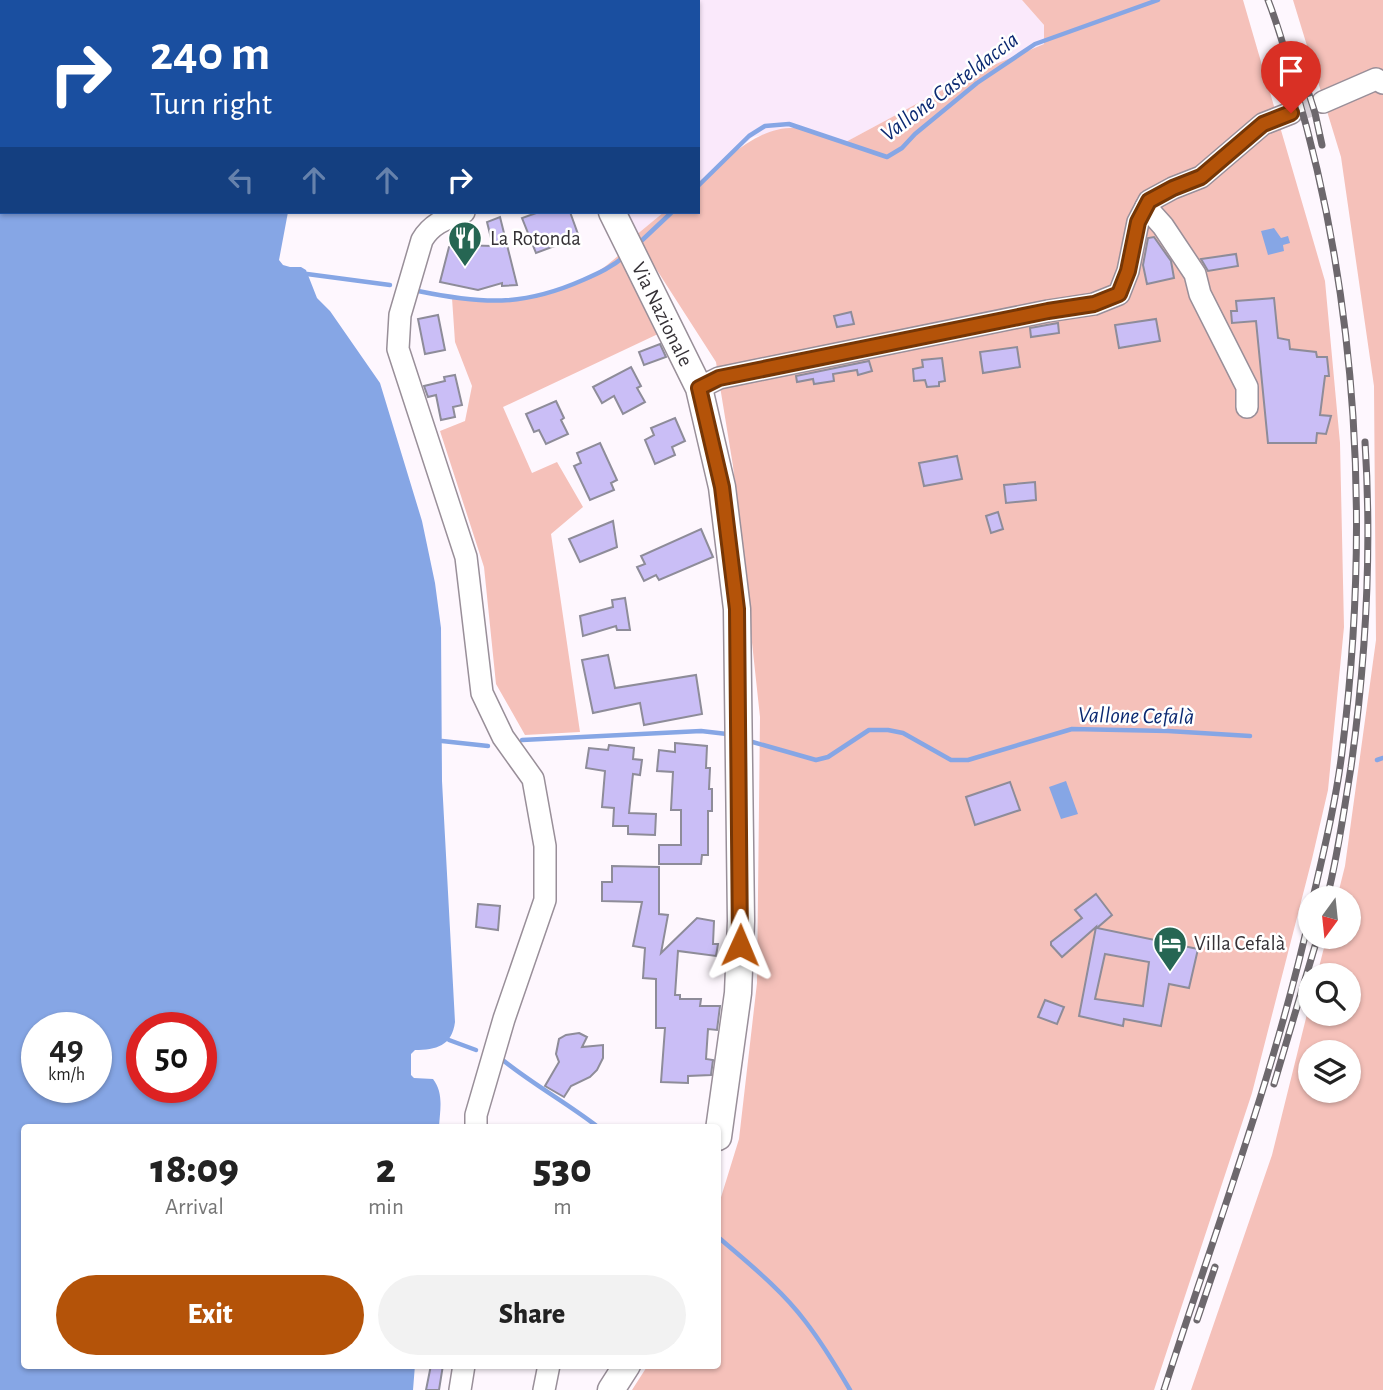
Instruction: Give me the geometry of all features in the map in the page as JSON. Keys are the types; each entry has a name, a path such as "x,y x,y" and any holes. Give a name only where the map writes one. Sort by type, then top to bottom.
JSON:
{"main road":[{"name":"Via Nazionale","path":"613,214 699,388 722,487 737,609 741,921 738,993 720,1124"},
{"path":"611,1390 624,1369"}],"street":[{"path":"1323,102 1376,79 1383,83"},
{"path":"699,388 719,378 1094,304 1119,294 1128,271 1138,222 1149,201 1201,177 1263,124 1291,113"},
{"path":"1146,207 1163,226 1195,274 1200,294 1247,387 1247,407"},
{"path":"459,214 438,222 428,230 422,240 400,315 398,349 466,557 482,693 503,737 533,779 544,846 545,900 504,1018 476,1115 476,1124"},
{"path":"460,1390 463,1369"},
{"path":"544,1390 548,1369"}],"shaded area":[{"path":"700,0 1022,0 1044,25 1044,44 972,74 842,144 803,128 753,137 700,181"},
{"path":"1022,0 1243,0 1325,281 1340,443 1344,627 1328,790 1305,886 1298,886 1298,914 1252,1093 1154,1390 632,1390 645,1369 721,1369 721,1197 739,1139 757,983 760,717 733,466 716,362 635,236 662,214 700,214 700,181 758,137 771,131 801,128 842,144 972,74 1044,44 1044,25"},
{"path":"1293,0 1383,0 1383,1390 1191,1390 1272,1155 1298,1050 1298,1103 1361,1103 1361,1040 1301,1040 1304,1026 1361,1026 1361,963 1320,963 1324,949 1362,948 1362,886 1340,886 1376,640 1374,386 1341,157"},
{"path":"623,214 662,214 635,236"},
{"path":"619,255 658,334 503,407 532,473 557,462 583,507 551,534 580,732 525,735 496,684 484,567 440,431 465,421 472,386 455,342 452,298 498,301 541,296 581,281"}],"water":[{"path":"0,214 288,214 279,260 283,265 306,270 317,298 330,311 380,383 422,521 435,583 441,628 442,781 455,1022 450,1036 442,1045 415,1050 411,1054 411,1075 414,1078 433,1079 439,1090 439,1124 21,1124 21,1369 415,1369 413,1390 0,1390"},
{"path":"1274,228 1281,238 1288,236 1290,243 1283,245 1284,251 1268,255 1261,231"},
{"path":"1066,781 1078,814 1061,819 1049,787"}],"building":[{"path":"533,214 571,214 579,237 536,253 522,218"},
{"path":"500,217 517,285 502,286 502,283 478,290 440,282 449,247 493,246 487,222"},
{"path":"1154,237 1171,261 1174,278 1147,284 1143,265 1148,238"},
{"path":"1236,254 1238,266 1208,271 1201,259"},
{"path":"1274,298 1278,338 1289,340 1290,349 1316,352 1317,357 1327,357 1329,376 1325,376 1320,415 1331,416 1326,434 1317,433 1316,443 1268,443 1256,321 1232,323 1231,311 1237,311 1236,301"},
{"path":"851,312 854,324 837,327 834,316"},
{"path":"438,315 445,350 425,354 418,319"},
{"path":"1156,319 1160,341 1119,348 1115,325"},
{"path":"1058,323 1059,333 1031,337 1030,328"},
{"path":"660,344 666,357 644,365 639,352"},
{"path":"1017,347 1020,367 983,373 980,352"},
{"path":"942,358 945,381 939,382 939,386 927,387 925,380 914,381 913,369 923,367 922,360"},
{"path":"869,361 872,371 858,375 857,370 833,374 834,381 814,384 813,379 797,382 796,376"},
{"path":"631,367 641,386 637,388 645,402 623,414 614,396 602,403 593,387"},
{"path":"455,375 462,405 453,407 455,417 441,420 436,395 428,397 424,386 445,381 444,377"},
{"path":"556,401 568,434 546,444 539,430 534,432 526,414"},
{"path":"675,418 685,441 672,447 675,455 655,464 645,440 654,435 651,428"},
{"path":"600,443 617,480 611,483 614,490 590,500 574,466 581,463 577,453"},
{"path":"957,456 962,479 924,486 919,463"},
{"path":"1035,482 1036,500 1006,503 1004,485"},
{"path":"998,512 1003,529 991,533 986,516"},
{"path":"613,521 617,547 580,562 569,539"},
{"path":"701,529 713,557 659,580 656,575 644,581 637,567 645,564 641,556"},
{"path":"625,598 630,630 617,630 616,626 583,636 580,616 613,607 612,600"},
{"path":"608,655 615,688 696,675 702,714 644,725 640,703 593,713 582,660"},
{"path":"675,743 707,746 706,768 710,768 712,811 708,811 708,855 702,855 701,864 659,864 659,845 681,845 681,810 671,810 673,772 657,771 659,750 675,752"},
{"path":"609,745 634,748 633,759 642,760 640,775 633,774 629,813 656,814 655,835 628,834 628,826 613,826 614,808 602,807 605,771 586,768 589,748 608,750"},
{"path":"1010,782 1020,810 975,825 966,797"},
{"path":"612,866 659,867 659,914 668,915 661,953 697,918 714,921 713,944 718,944 716,956 678,951 675,995 680,995 680,999 701,999 700,1006 720,1006 717,1030 708,1029 706,1059 713,1060 711,1075 688,1076 688,1083 661,1082 665,1028 656,1028 656,979 643,978 645,948 633,946 642,902 602,901 602,882 612,882"},
{"name":"Villa Cefalà","path":"1096,894 1112,915 1097,928 1198,949 1189,988 1169,984 1161,1026 1124,1019 1123,1026 1079,1016 1096,927 1062,957 1051,945 1051,942 1082,918 1075,910","holes":["1105,954 1149,962 1143,1006 1095,999"]},
{"path":"478,904 500,906 498,930 476,927"},
{"path":"1045,1000 1064,1007 1057,1024 1038,1017"},
{"path":"579,1033 587,1037 582,1047 603,1045 603,1058 590,1077 571,1086 564,1097 545,1086 559,1062 556,1054 559,1039"},
{"path":"430,1369 442,1369 439,1390 426,1390"}],"waterway":[{"name":"Vallone Casteldaccia","path":"700,184 749,136 765,126 789,124 887,157 902,148 977,83 1035,44 1158,0"},
{"name":"Vallone Casteldaccia","path":"637,245 670,214"},
{"name":"Vallone Casteldaccia","path":"418,291 462,299 521,299 561,289 583,280 605,270 625,256"},
{"name":"Vallone Casteldaccia","path":"307,274 390,285"},
{"name":"Vallone Cefalà","path":"749,741 816,760 828,757 869,730 888,730 903,733 951,760 968,760 1072,729 1250,736"},
{"name":"Vallone Cefalà","path":"522,740 701,731 727,734"},
{"name":"Vallone Cefalà","path":"442,741 488,746"},
{"name":"Vallone Cefalà","path":"1377,760 1383,758"},
{"path":"449,1040 476,1050"},
{"path":"504,1061 594,1124"},
{"path":"721,1240 796,1309 850,1390"}],"tunnel":[{"path":"1291,113 1323,102"}],"railway":[{"path":"1268,0 1286,53 1317,167 1333,250 1353,416 1356,500 1351,668 1336,789 1316,886"},
{"path":"1294,47 1322,145"},
{"path":"1330,886 1351,767 1360,686 1368,564 1365,442"},
{"path":"1164,1390 1262,1092 1301,949"},
{"path":"1274,1084 1314,949"},
{"path":"1197,1320 1215,1267"}],"place":[{"name":"La Rotonda","path":"465,268"},
{"name":"Villa Cefalà","path":"1170,973"}],"route":[{"path":"740,945 737,609 722,487 699,388 719,378 1094,304 1119,294 1128,271 1138,222 1149,201 1201,177 1263,124 1291,113"}]}
